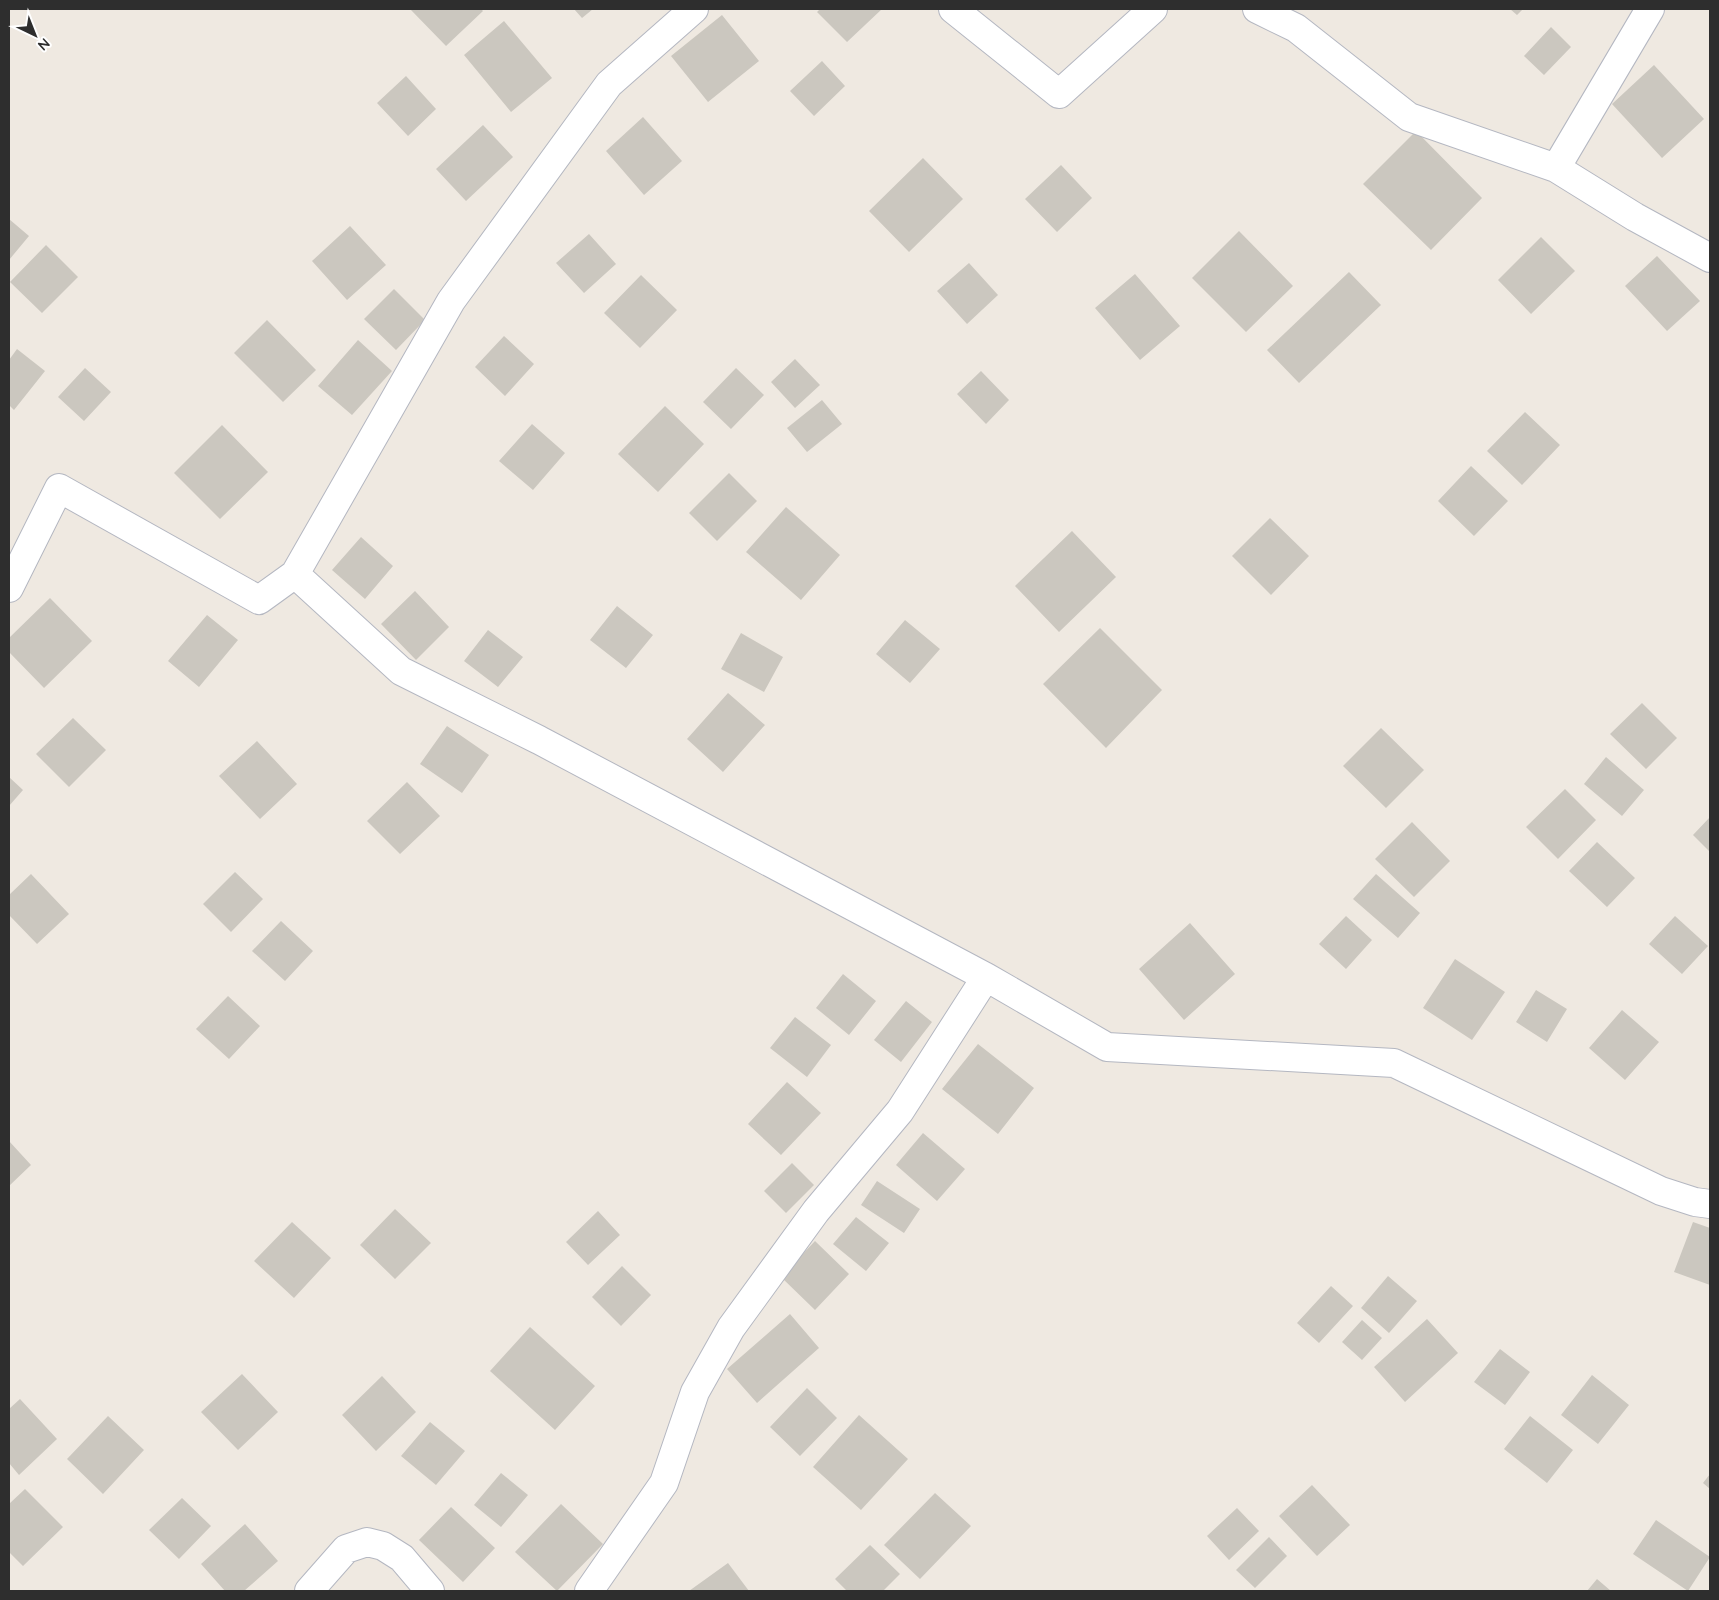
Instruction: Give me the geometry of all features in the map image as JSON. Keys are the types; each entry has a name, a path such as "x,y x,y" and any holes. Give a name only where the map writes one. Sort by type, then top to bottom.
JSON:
{"street":[{"path":"654,45 662,9"},
{"path":"9,588 59,488 259,600 296,574 451,301 609,84 694,9"},
{"path":"953,9 1060,94 1153,9"},
{"path":"1257,9 1296,28 1409,117 1556,168 1635,217 1710,258"},
{"path":"1556,168 1650,9"},
{"path":"296,574 401,671 539,740 986,977 1107,1047 1394,1062 1661,1190 1695,1202 1710,1204"},
{"path":"589,1591 664,1483 696,1392 731,1328 816,1210 900,1112 986,977"},
{"path":"309,1591 346,1548 367,1542 383,1546 402,1558 430,1591"}],"building":[{"path":"481,9 483,11 446,46 411,10"},
{"path":"574,9 593,9 582,18"},
{"path":"820,9 882,9 847,42 817,12"},
{"path":"1510,9 1523,9 1517,15"},
{"path":"722,15 759,61 708,102 671,56"},
{"path":"504,21 552,78 511,112 464,55"},
{"path":"1551,27 1571,47 1544,75 1524,56"},
{"path":"822,61 845,86 814,116 790,91"},
{"path":"1654,65 1704,119 1662,158 1612,104"},
{"path":"406,76 436,109 408,136 377,103"},
{"path":"643,117 682,161 644,195 606,151"},
{"path":"483,125 513,157 466,201 436,169"},
{"path":"1416,131 1482,198 1431,250 1363,184"},
{"path":"923,158 963,199 909,252 869,211"},
{"path":"1061,165 1092,198 1057,232 1025,199"},
{"path":"9,219 29,236 9,260"},
{"path":"350,226 386,265 347,300 312,261"},
{"path":"1239,231 1293,286 1246,332 1192,278"},
{"path":"589,234 616,264 584,293 556,263"},
{"path":"1541,237 1575,271 1531,314 1498,280"},
{"path":"46,245 78,277 42,313 10,282"},
{"path":"1657,256 1700,301 1667,331 1625,286"},
{"path":"969,263 998,295 967,324 937,291"},
{"path":"1349,272 1381,305 1299,383 1267,350"},
{"path":"1135,274 1180,326 1140,360 1095,308"},
{"path":"641,275 677,310 640,348 604,313"},
{"path":"394,289 425,320 396,350 364,319"},
{"path":"267,320 316,370 283,402 234,353"},
{"path":"504,336 534,364 505,396 475,367"},
{"path":"358,340 392,371 352,415 318,386"},
{"path":"17,349 45,371 14,410 9,405 9,360"},
{"path":"795,359 820,385 795,408 771,382"},
{"path":"85,368 111,392 84,421 58,397"},
{"path":"736,368 764,395 731,429 703,402"},
{"path":"981,371 1009,400 986,424 957,394"},
{"path":"822,400 842,424 807,452 787,428"},
{"path":"665,406 704,444 658,492 618,454"},
{"path":"1525,412 1560,445 1522,485 1487,451"},
{"path":"532,424 565,453 533,490 499,461"},
{"path":"222,425 268,472 220,519 174,473"},
{"path":"1471,466 1508,501 1474,536 1438,501"},
{"path":"729,473 757,501 717,541 689,513"},
{"path":"786,507 840,555 801,600 746,552"},
{"path":"1270,518 1309,556 1271,595 1232,556"},
{"path":"1072,531 1116,577 1059,632 1015,586"},
{"path":"361,537 393,566 365,599 332,570"},
{"path":"415,591 449,627 416,660 381,624"},
{"path":"50,598 92,641 44,688 9,652 9,638"},
{"path":"617,606 653,635 626,668 590,640"},
{"path":"207,615 238,640 199,687 168,661"},
{"path":"905,620 940,649 910,683 876,654"},
{"path":"1100,628 1162,690 1106,748 1043,684"},
{"path":"488,630 523,657 498,687 464,661"},
{"path":"741,633 783,657 764,692 721,669"},
{"path":"728,693 765,725 723,772 687,739"},
{"path":"1642,703 1677,738 1646,769 1610,734"},
{"path":"73,718 106,750 69,787 36,754"},
{"path":"447,726 489,755 462,793 420,764"},
{"path":"1381,728 1424,770 1386,808 1343,766"},
{"path":"257,741 297,784 260,819 219,776"},
{"path":"1606,757 1644,790 1622,816 1584,784"},
{"path":"9,777 23,790 9,806"},
{"path":"407,782 440,816 400,854 367,821"},
{"path":"1565,789 1596,820 1558,859 1526,827"},
{"path":"1710,817 1710,852 1693,835"},
{"path":"1412,822 1450,861 1414,897 1375,859"},
{"path":"1597,842 1635,878 1607,907 1569,871"},
{"path":"235,872 263,899 231,932 203,904"},
{"path":"31,874 69,914 37,944 9,915 9,895"},
{"path":"1376,874 1420,913 1398,938 1353,899"},
{"path":"1346,916 1372,940 1346,969 1319,944"},
{"path":"1675,916 1708,946 1682,974 1649,944"},
{"path":"281,921 313,951 285,981 252,951"},
{"path":"1190,923 1235,974 1184,1020 1139,969"},
{"path":"1455,959 1505,992 1472,1040 1423,1008"},
{"path":"843,974 876,1001 849,1035 816,1008"},
{"path":"1536,990 1567,1009 1547,1042 1516,1022"},
{"path":"228,996 260,1026 229,1059 196,1029"},
{"path":"906,1001 932,1022 901,1062 874,1040"},
{"path":"1622,1010 1659,1042 1625,1080 1589,1048"},
{"path":"795,1017 831,1045 807,1077 770,1048"},
{"path":"978,1044 1034,1088 998,1134 942,1089"},
{"path":"787,1082 821,1113 781,1155 748,1124"},
{"path":"923,1133 965,1169 937,1201 896,1165"},
{"path":"9,1141 31,1165 9,1186"},
{"path":"792,1163 814,1185 786,1213 764,1191"},
{"path":"877,1181 920,1209 904,1233 861,1205"},
{"path":"395,1209 431,1243 395,1279 360,1245"},
{"path":"598,1211 620,1235 588,1265 566,1242"},
{"path":"856,1217 889,1243 866,1271 833,1244"},
{"path":"292,1222 331,1258 294,1298 254,1261"},
{"path":"1693,1222 1710,1228 1710,1285 1674,1272"},
{"path":"815,1241 849,1274 815,1310 781,1277"},
{"path":"622,1266 651,1295 621,1326 592,1297"},
{"path":"1388,1276 1417,1301 1389,1333 1361,1308"},
{"path":"1331,1286 1353,1306 1319,1343 1297,1323"},
{"path":"790,1314 819,1348 757,1403 727,1369"},
{"path":"1427,1319 1458,1353 1405,1402 1374,1367"},
{"path":"1362,1320 1382,1338 1362,1360 1342,1342"},
{"path":"530,1327 595,1386 555,1430 490,1371"},
{"path":"1500,1349 1530,1372 1505,1405 1474,1382"},
{"path":"242,1374 278,1412 238,1450 201,1412"},
{"path":"1592,1375 1629,1405 1598,1444 1561,1415"},
{"path":"382,1376 416,1412 376,1451 342,1415"},
{"path":"807,1388 837,1418 800,1456 770,1427"},
{"path":"20,1399 57,1439 19,1475 9,1463 9,1409"},
{"path":"859,1415 908,1459 861,1510 813,1467"},
{"path":"108,1416 144,1450 103,1494 67,1459"},
{"path":"1530,1416 1573,1450 1547,1483 1504,1449"},
{"path":"430,1422 465,1451 436,1485 401,1456"},
{"path":"501,1473 528,1495 501,1527 474,1505"},
{"path":"1710,1474 1710,1489 1703,1483"},
{"path":"1312,1485 1350,1525 1317,1556 1279,1516"},
{"path":"25,1489 63,1527 23,1566 9,1552 9,1504"},
{"path":"935,1493 971,1526 920,1579 884,1545"},
{"path":"182,1498 211,1526 179,1559 149,1530"},
{"path":"561,1504 603,1544 557,1591 515,1552"},
{"path":"451,1507 495,1548 463,1582 419,1540"},
{"path":"1237,1508 1259,1531 1229,1560 1207,1536"},
{"path":"1656,1520 1710,1557 1688,1591 1633,1554"},
{"path":"245,1524 278,1561 244,1591 225,1591 201,1564"},
{"path":"1269,1537 1287,1556 1255,1588 1236,1570"},
{"path":"870,1545 900,1574 883,1591 847,1591 835,1579"},
{"path":"728,1563 749,1591 689,1591"},
{"path":"1597,1579 1611,1591 1587,1591"}]}
